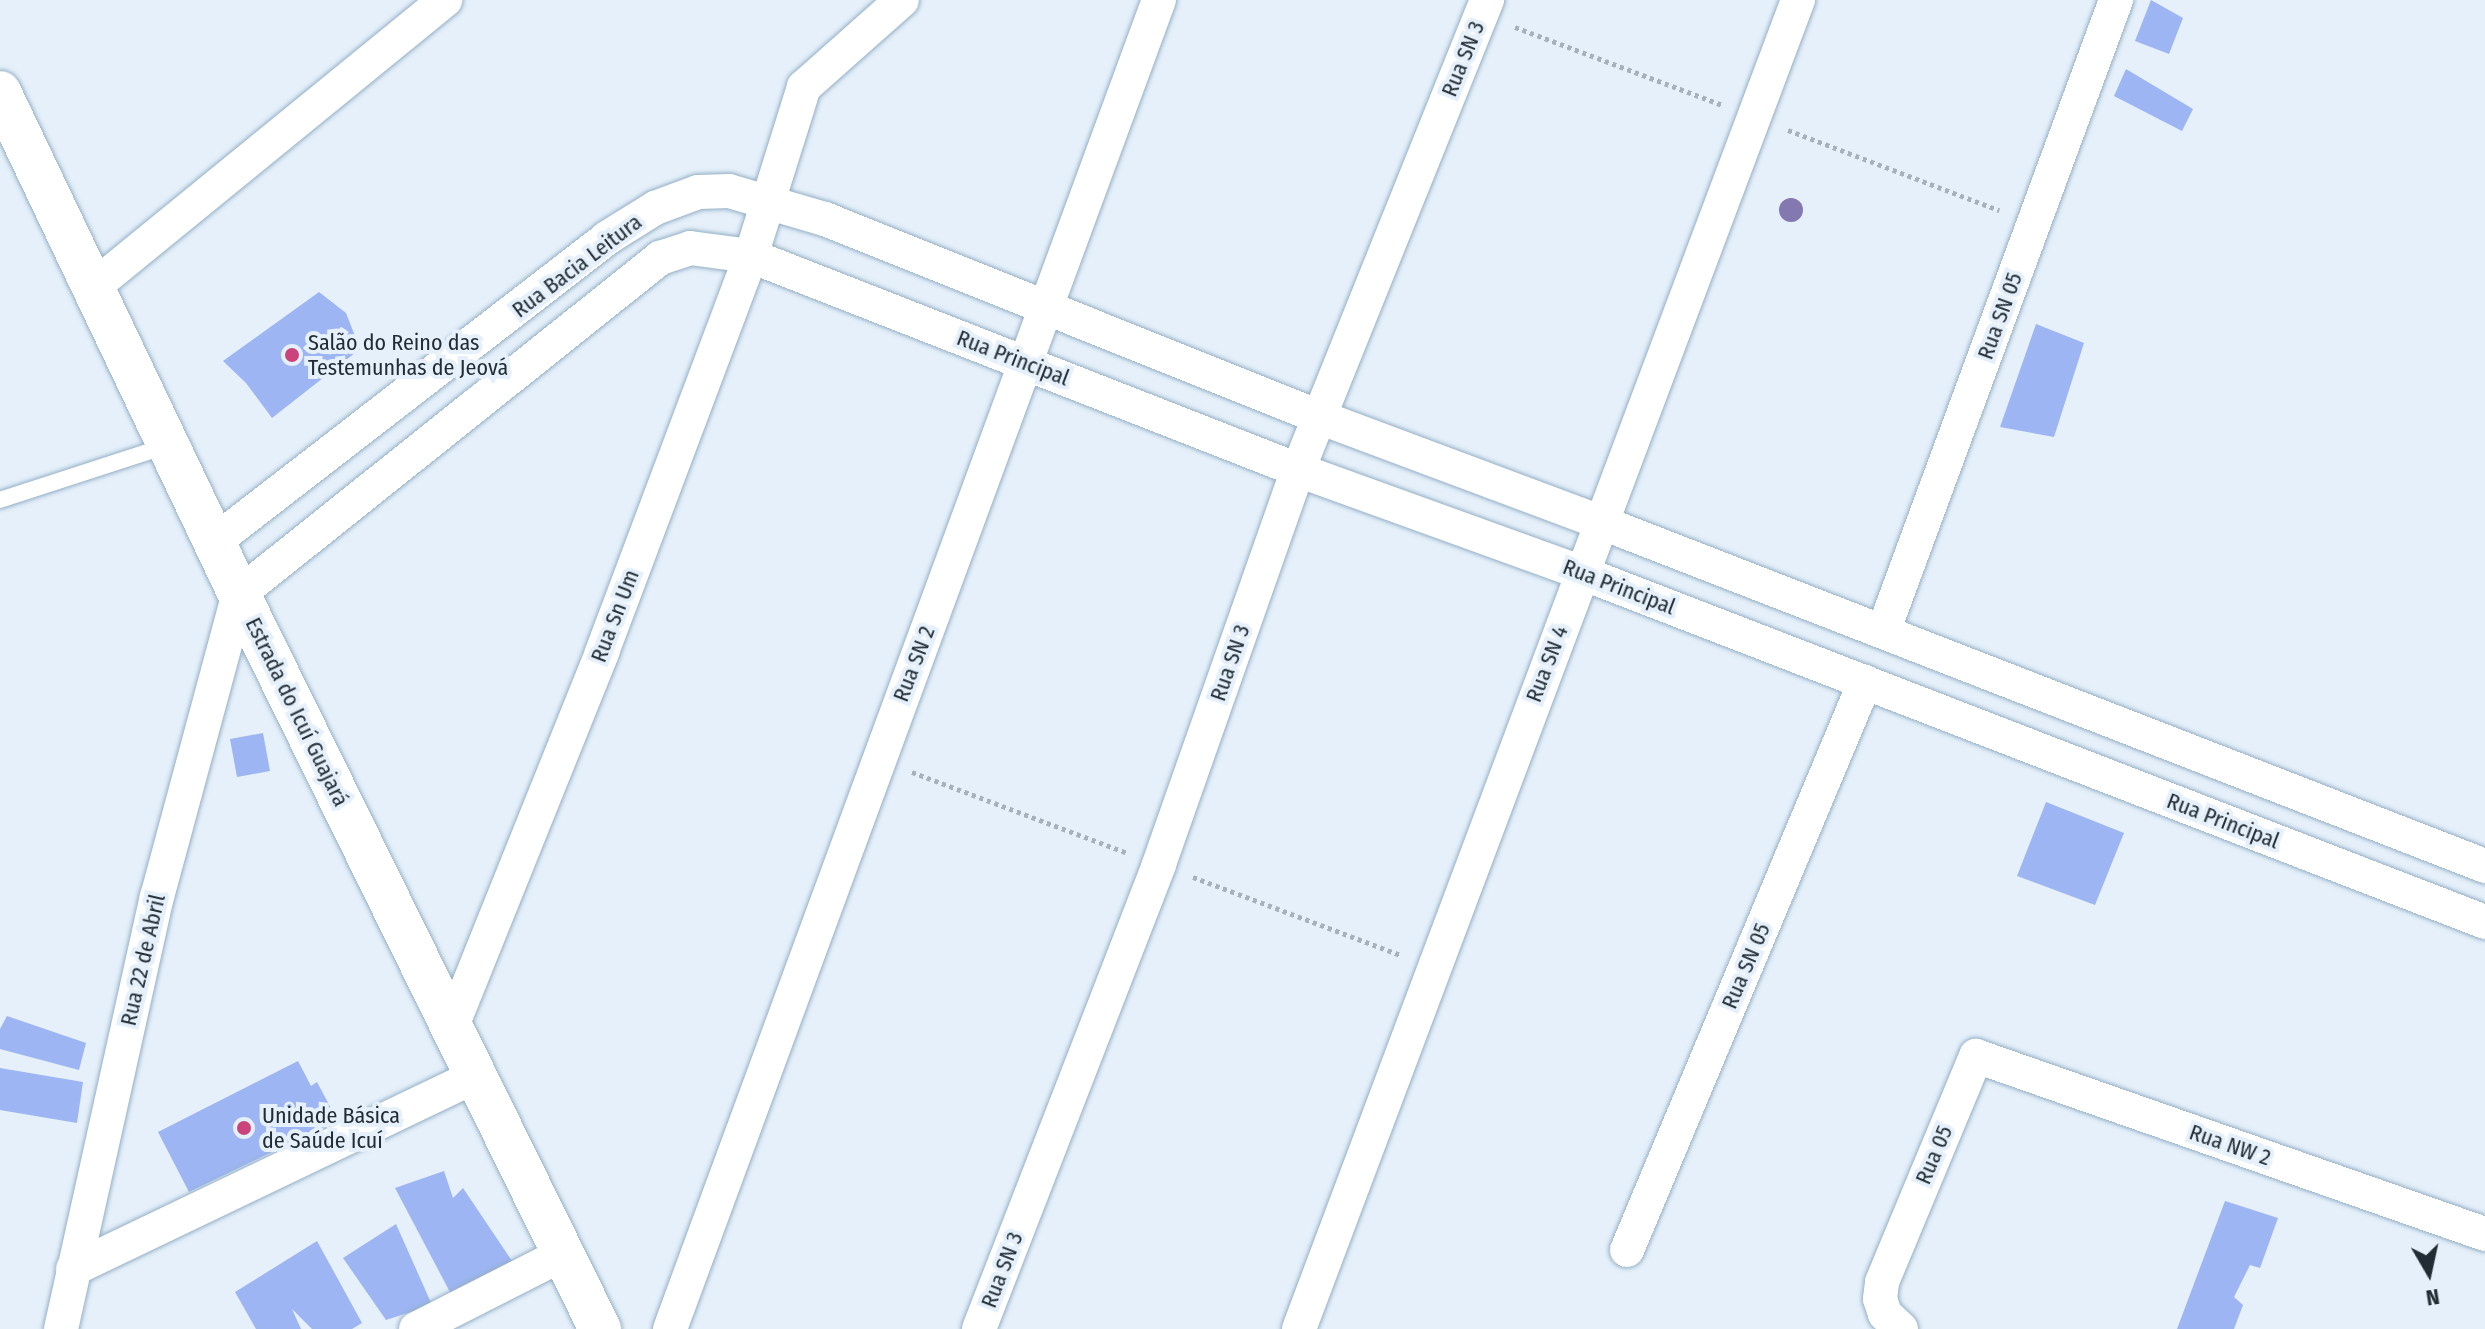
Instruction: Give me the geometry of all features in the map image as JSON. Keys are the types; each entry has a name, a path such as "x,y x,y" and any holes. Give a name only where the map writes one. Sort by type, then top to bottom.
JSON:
{"street":[{"path":"92,288 445,0"},
{"name":"Rua Sn Um","path":"452,1026 602,652 751,256 804,87 902,0"},
{"name":"Rua SN 2","path":"670,1329 1159,0"},
{"name":"Rua SN 3","path":"979,1329 1159,864 1298,470 1487,0"},
{"name":"Rua SN 4","path":"1299,1329 1798,0"},
{"name":"Rua SN 05","path":"1883,632 2116,0"},
{"name":"Estrada do Icuí Guajará","path":"0,92 239,594 600,1329"},
{"name":"Rua Bacia Leitura","path":"214,542 607,238 655,208 698,192 729,191 769,202"},
{"path":"769,202 825,219 1319,417 1600,522 2485,866"},
{"name":"Rua Bacia Leitura","path":"239,594 660,258 690,248 751,256"},
{"name":"Rua Principal","path":"751,256 1298,470 1582,573 2485,922"},
{"name":"Rua 22 de Abril","path":"61,1329 157,897 239,594"},
{"name":"Rua SN 05","path":"1627,1250 1865,682"},
{"name":"Rua NW 2","path":"1976,1056 2485,1234"},
{"name":"Rua 05","path":"1901,1329 1885,1314 1880,1299 1892,1255 1976,1056"},
{"path":"73,1269 476,1076"},
{"path":"416,1329 563,1254"}],"lane":[{"path":"0,500 168,446"}],"building":[{"path":"2151,0 2183,18 2169,54 2135,41"},
{"path":"2126,69 2193,109 2182,131 2114,96"},
{"name":"Salão do Reino das Testemunhas de Jeová","path":"319,292 346,313 360,349 272,418 246,383 223,361"},
{"path":"2036,324 2084,343 2054,437 2000,427"},
{"path":"263,733 270,771 237,777 230,739"},
{"path":"2046,802 2124,833 2095,905 2017,876"},
{"path":"7,1016 86,1043 79,1070 0,1049 0,1029"},
{"name":"Unidade Básica de Saúde Icuí","path":"298,1061 311,1086 317,1082 333,1112 327,1117 330,1124 189,1192 158,1132"},
{"path":"0,1068 83,1082 77,1123 0,1110"},
{"path":"444,1171 453,1198 463,1188 512,1261 451,1294 395,1188"},
{"path":"2225,1201 2278,1218 2260,1268 2250,1265 2234,1297 2243,1305 2234,1329 2177,1329"},
{"path":"396,1224 432,1305 386,1320 343,1258"},
{"path":"317,1241 362,1323 352,1329 312,1329 292,1309 301,1329 256,1329 235,1292"}],"place":[{"name":"Salão do Reino das Testemunhas de Jeová","path":"292,355"},
{"name":"Unidade Básica de Saúde Icuí","path":"244,1128"}]}
